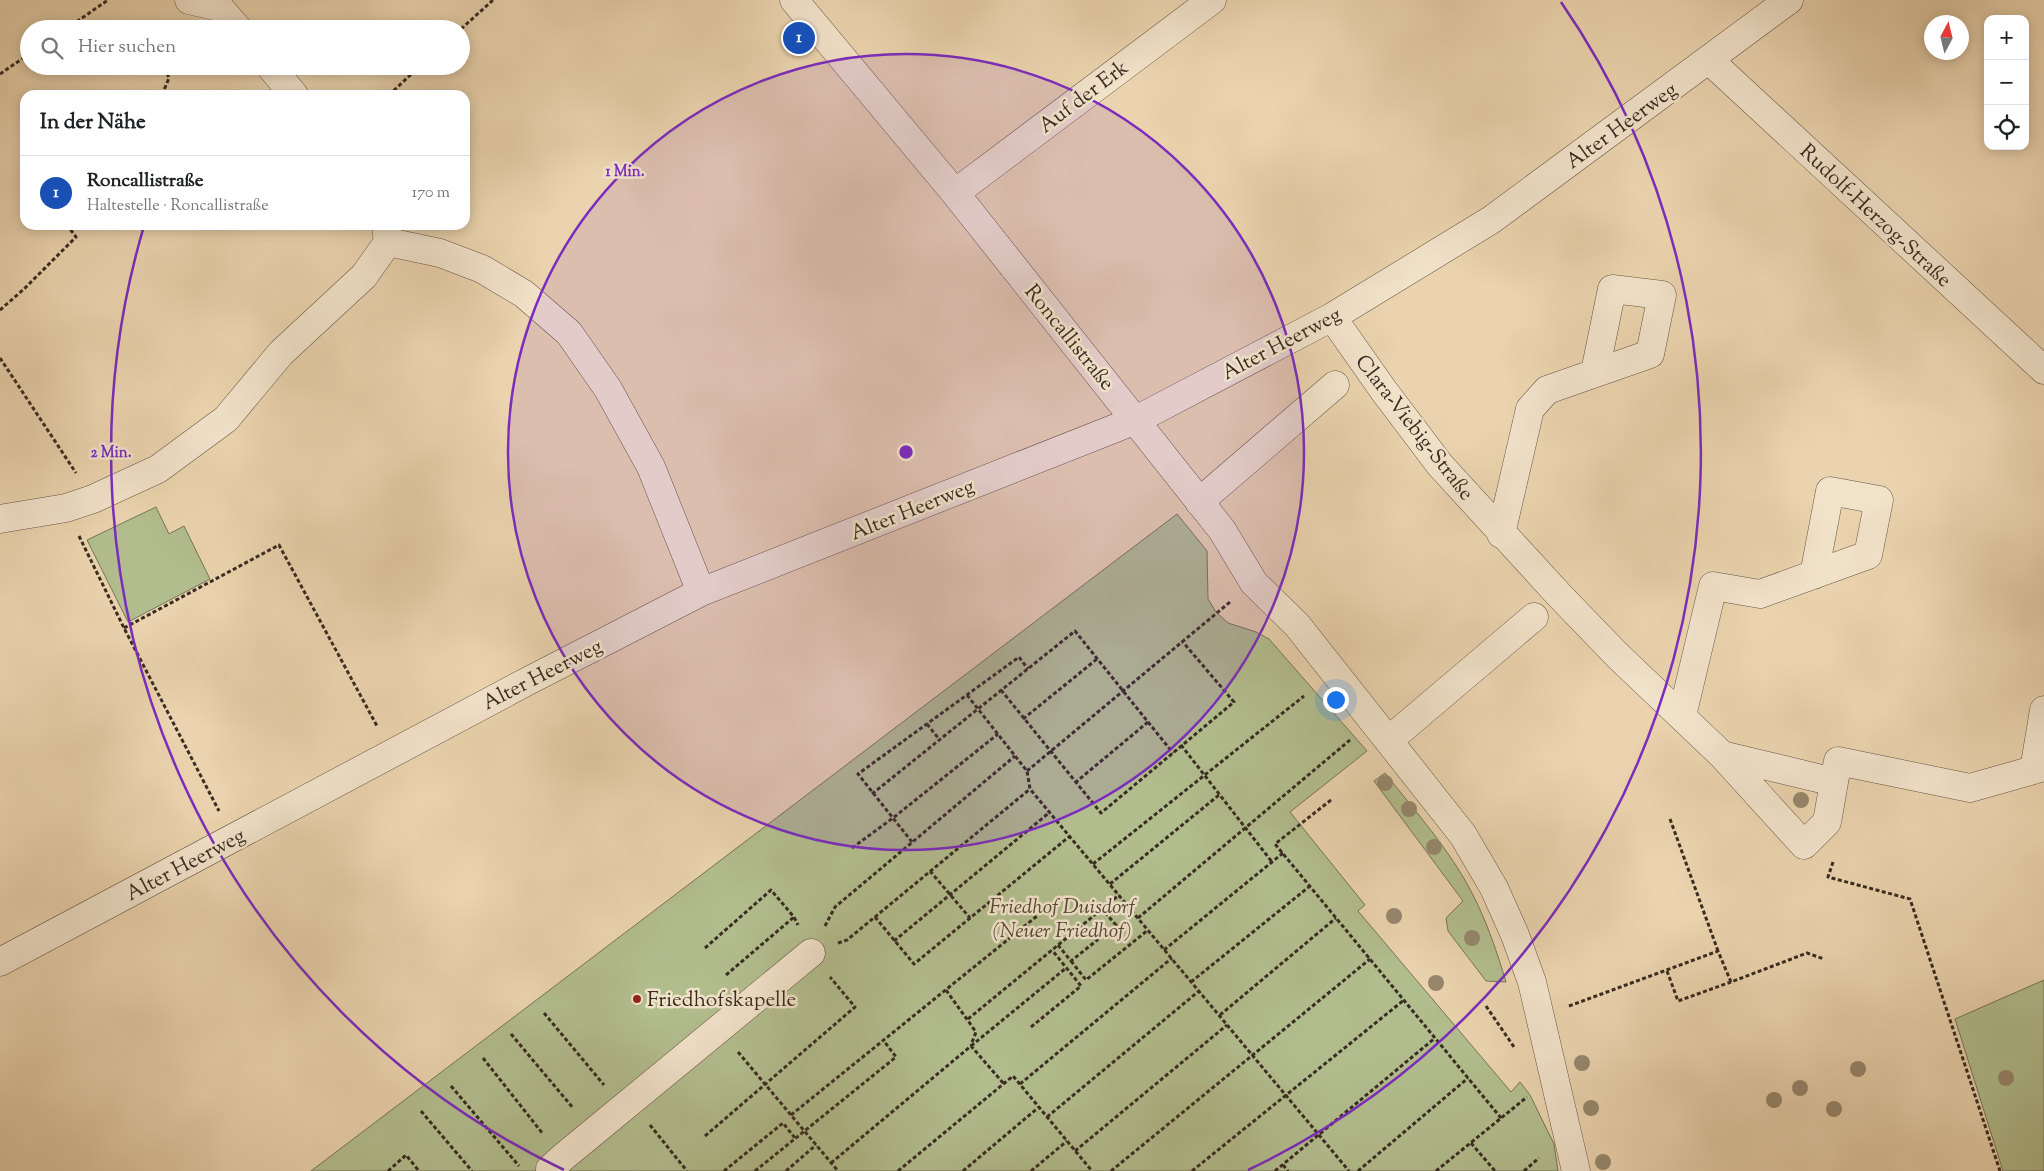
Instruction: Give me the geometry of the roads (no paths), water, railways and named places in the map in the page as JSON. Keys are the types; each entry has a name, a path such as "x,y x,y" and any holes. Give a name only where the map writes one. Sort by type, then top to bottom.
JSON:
{"street":[{"path":"189,0 219,7 230,20"},
{"name":"Roncallistraße","path":"794,0 955,193 1136,420 1222,530 1254,583 1298,625 1463,835 1494,888 1515,935 1532,982 1576,1171"},
{"name":"Auf der Erk","path":"955,193 1212,0"},
{"name":"Alter Heerweg","path":"0,962 392,753 701,592 1136,420 1332,317 1491,220 1789,0"},
{"name":"Rudolf-Herzog-Straße","path":"1709,60 2044,370"},
{"path":"277,75 290,90"},
{"path":"0,519 66,508 93,499 158,469 226,419 281,353 364,276 387,234 482,269 524,294 569,333 608,389 651,467 701,592"},
{"name":"Clara-Viebig-Straße","path":"1332,317 1384,391 1440,465 1501,534 1618,656 1722,755 1804,845 1827,822 1838,761 1970,788 2039,768 2044,710"},
{"name":"Clara-Viebig-Straße","path":"1501,534 1530,409 1547,390 1595,372"},
{"path":"1199,502 1336,385"},
{"path":"1682,716 1712,586 1760,594 1814,575"},
{"path":"1381,730 1534,617"},
{"path":"1722,755 1834,782"},
{"path":"557,1164 811,953"}],"place":[{"name":"Roncallistraße","path":"799,38"},
{"name":"Friedhofskapelle","path":"637,999"}],"park label":[{"name":"Friedhof Duisdorf (Neuer Friedhof)","path":"1062,918"}]}
